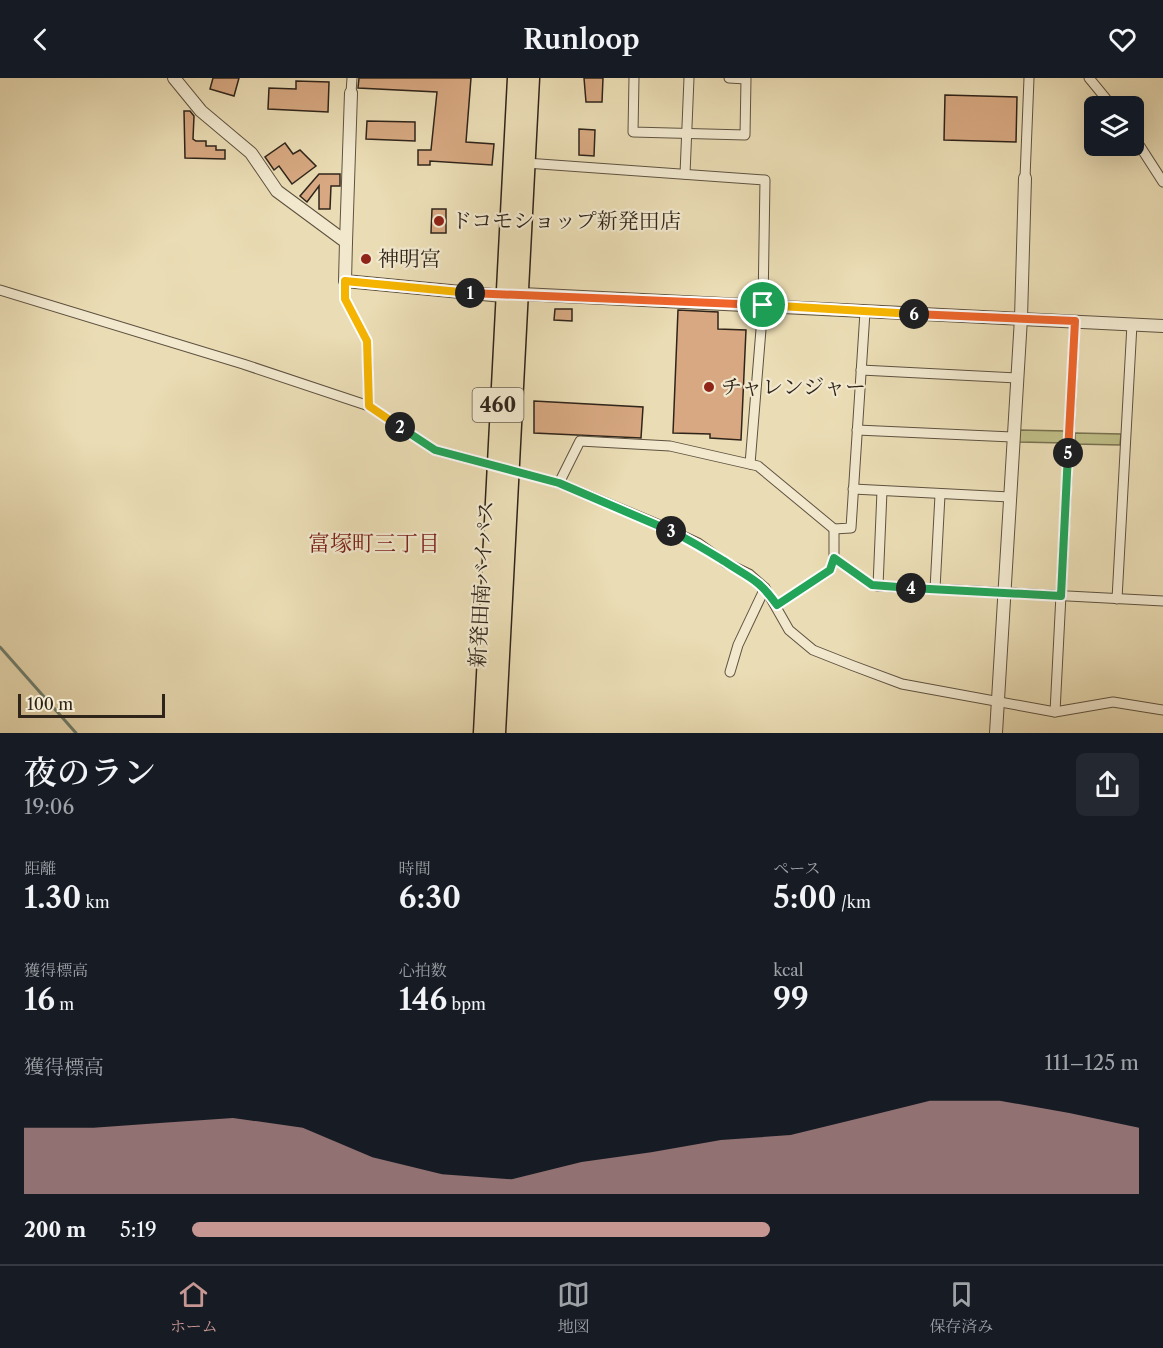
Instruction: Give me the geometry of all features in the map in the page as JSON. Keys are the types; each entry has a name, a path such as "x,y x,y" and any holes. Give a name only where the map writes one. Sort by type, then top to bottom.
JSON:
{"highway":[{"name":"新発田南バイパス","path":"498,733 503,470 503,296 516,78"},
{"name":"新発田南バイパス","path":"482,733 503,470 522,294 531,78"}],"street":[{"path":"174,78 201,111 251,153 277,191 346,242"},
{"path":"352,78 345,299 367,341 369,406"},
{"path":"634,78 633,132 745,135 746,79 729,78"},
{"path":"685,174 689,78"},
{"path":"996,733 1012,437 1021,318 1029,78"},
{"path":"1089,78 1104,96"},
{"path":"1144,153 1163,182"},
{"path":"526,163 765,180 763,305 750,464"},
{"path":"345,281 503,296 522,294 1163,326"},
{"path":"0,290 199,350 369,406 435,450 503,470 559,483 698,543 726,563 749,574 765,588 777,605 789,630 813,650 902,684 1055,712 1113,702 1163,710"},
{"path":"559,483 580,441 670,446 758,466 834,530 850,528 865,312"},
{"path":"1055,712 1075,321"},
{"path":"1117,598 1132,324"},
{"path":"861,370 1017,378"},
{"path":"857,430 1012,437"},
{"path":"853,489 1010,497"},
{"path":"878,586 882,491"},
{"path":"935,589 940,495"},
{"path":"777,605 830,570 834,558 834,530"},
{"path":"834,558 878,586 1163,602"},
{"path":"730,672 738,645 765,588"}],"shaded area":[{"path":"1019,430 1065,431 1065,443 1019,442"},
{"path":"1075,433 1121,434 1120,445 1075,444"}],"building":[{"path":"213,78 239,78 234,96 210,89"},
{"path":"359,78 471,78 466,142 494,144 492,165 430,161 430,165 418,165 418,150 431,150 437,92 358,88"},
{"path":"584,78 603,78 602,102 586,102"},
{"path":"296,81 329,82 328,112 268,109 269,88 296,89"},
{"path":"945,95 1017,97 1016,142 944,140"},
{"path":"184,111 190,111 194,116 193,139 206,141 206,146 216,146 216,150 225,150 225,159 185,158"},
{"path":"367,121 415,122 415,141 366,139"},
{"path":"579,129 595,130 594,156 579,155"},
{"path":"285,143 293,154 300,150 316,166 292,184 279,166 274,170 265,157"},
{"path":"319,174 340,174 340,186 331,186 330,209 319,209 319,186 307,202 300,196"},
{"name":"ドコモショップ新発田店","path":"432,209 446,209 446,233 431,233"},
{"path":"555,309 572,309 572,321 554,320"},
{"name":"チャレンジャー","path":"678,310 718,312 718,329 746,330 741,440 710,438 710,434 673,433"},
{"path":"534,401 643,407 641,438 534,433"}],"waterway":[{"path":"0,647 76,733"}],"place":[{"name":"ドコモショップ新発田店","path":"439,221"},
{"name":"神明宮","path":"366,259"},
{"name":"チャレンジャー","path":"709,387"}],"district":[{"name":"富塚町三丁目","path":"374,543"}],"route":[{"path":"345,281 503,296 522,294 763,305 1075,321 1061,596 872,585 834,558 830,570 777,605 765,588 749,574 726,563 698,543 559,483 495,468 435,450 369,406 367,341 345,299 345,281"}]}
